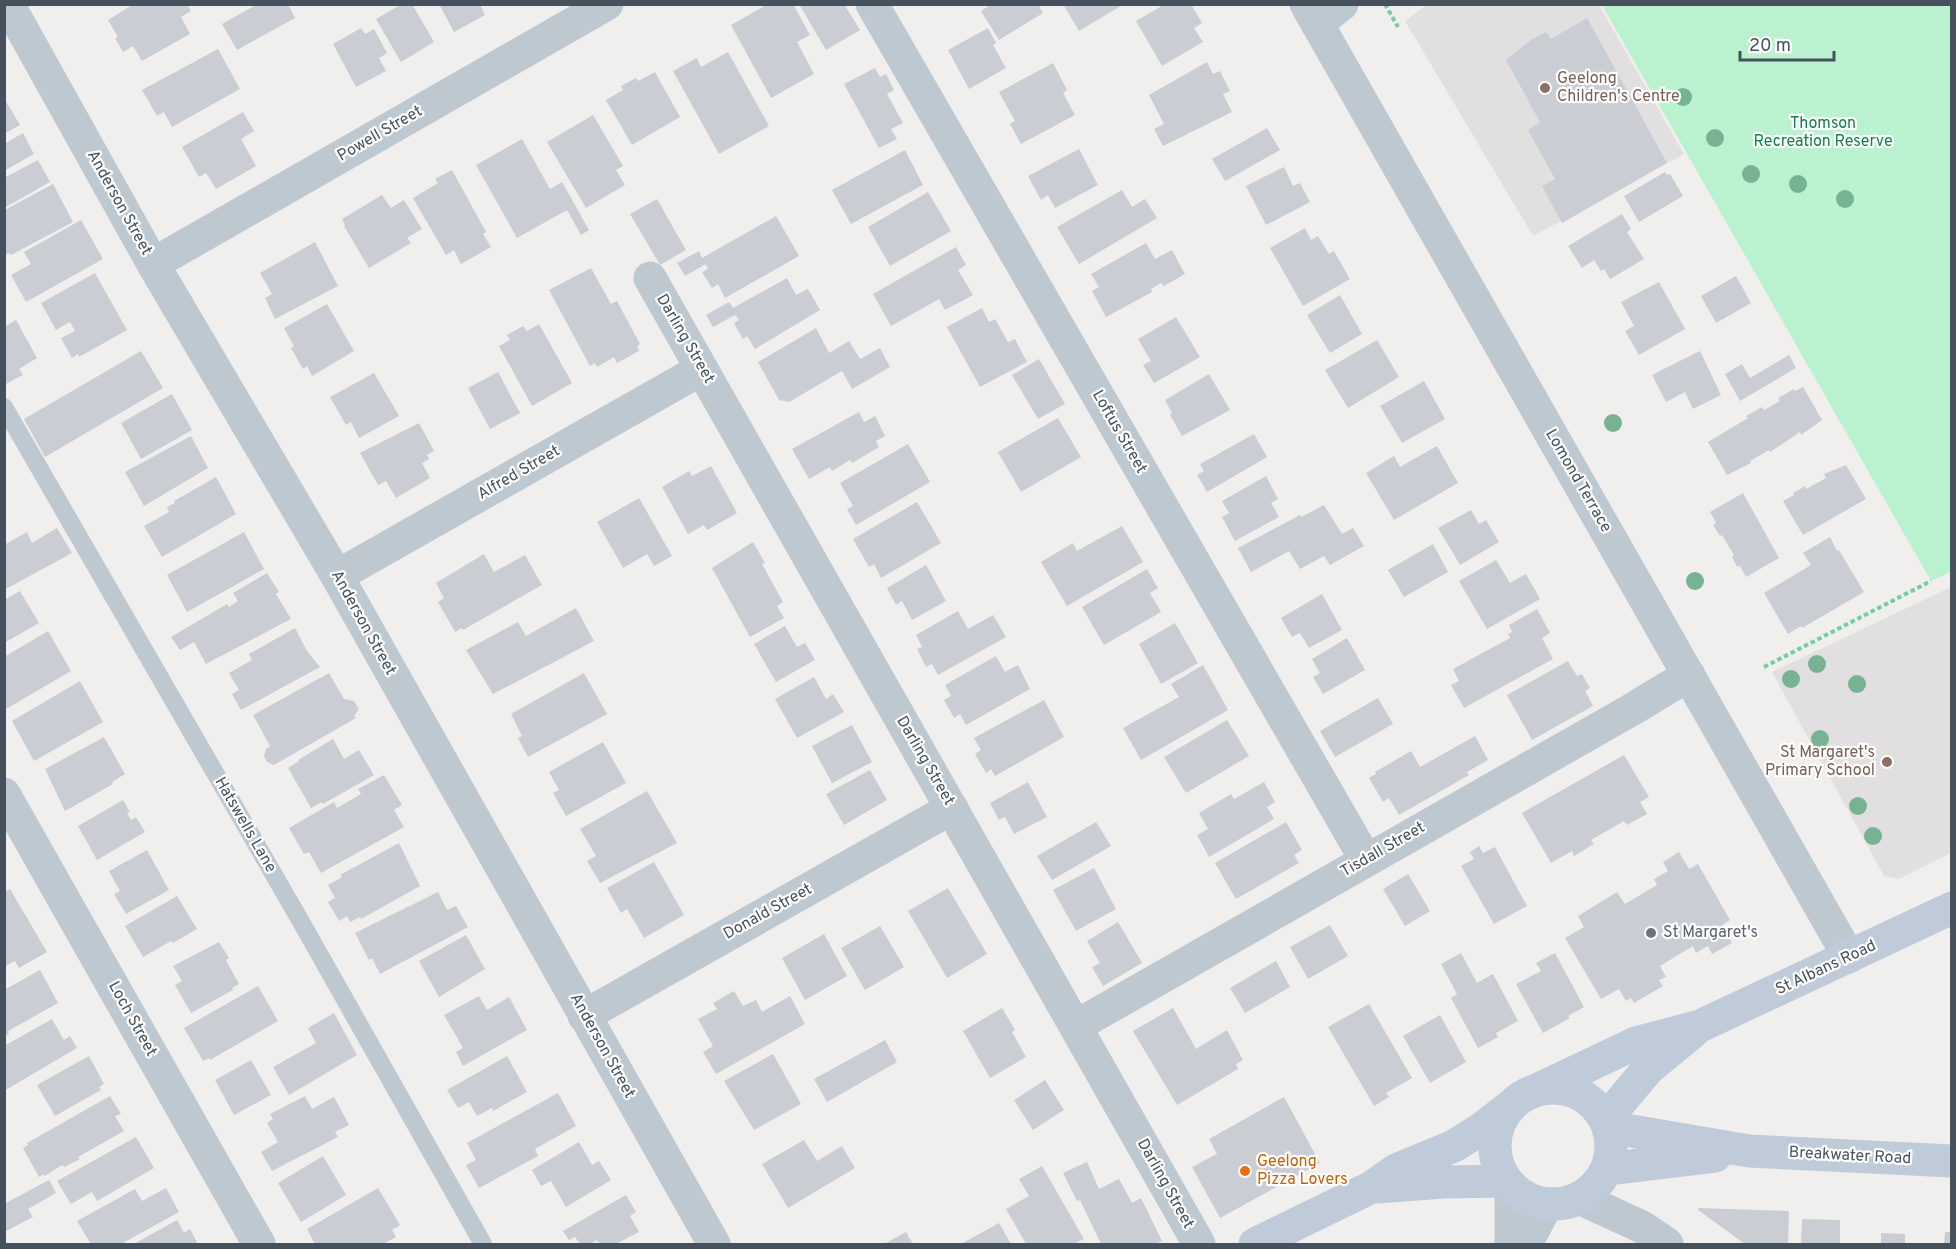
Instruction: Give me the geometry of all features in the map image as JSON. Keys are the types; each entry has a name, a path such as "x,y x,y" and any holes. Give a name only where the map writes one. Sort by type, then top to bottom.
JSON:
{"street":[{"name":"Anderson Street","path":"8,4 153,264 337,576 714,1245"},
{"name":"Loftus Street","path":"872,4 1366,860"},
{"name":"Powell Street","path":"153,264 591,8"},
{"name":"Lomond Terrace","path":"1322,11 1689,675 1849,957"},
{"name":"Darling Street","path":"650,278 1199,1245"},
{"name":"Alfred Street","path":"337,576 702,369"},
{"name":"Tisdall Street","path":"1076,1026 1689,675"},
{"name":"Loch Street","path":"4,794 259,1245"},
{"name":"Donald Street","path":"584,1016 952,808"},
{"name":"St Albans Road","path":"1272,1241 1372,1187 1396,1170 1442,1152 1467,1139 1524,1098 1636,1043 1700,1026 1952,908"},
{"name":"St Albans Road","path":"1607,1123 1648,1069 1700,1026"},
{"path":"1552,1088 1569,1090 1583,1096 1596,1106 1607,1123 1611,1155 1605,1172 1593,1189 1579,1198 1558,1204 1547,1204 1527,1198 1509,1184 1499,1167 1495,1151 1499,1127 1524,1098 1552,1088"},
{"name":"Breakwater Road","path":"1607,1123 1749,1151 1952,1161"},
{"name":"Breakwater Road","path":"1605,1172 1749,1151"},
{"path":"1605,1172 1654,1236"},
{"name":"St Albans Road","path":"1372,1187 1444,1182 1509,1184"},
{"path":"1509,1184 1511,1245"},
{"path":"1579,1198 1654,1236"},
{"path":"1526,1245 1547,1204"}],"lane":[{"name":"Hatswells Lane","path":"4,408 304,927 483,1245"}],"path":[{"path":"1385,4 1398,27"},
{"path":"1764,667 1931,581"}],"shaded area":[{"name":"Geelong Children's Centre","path":"1426,5 1599,5 1684,154 1533,236 1405,21"},
{"name":"St Margaret's Primary School","path":"1951,587 1951,853 1899,879 1884,876 1772,672"}],"green space":[{"name":"Thomson Recreation Reserve","path":"1602,5 1951,5 1951,572 1931,581"}],"building":[{"path":"134,4 165,4 166,6 187,4 191,11 181,17 190,34 142,61 133,46 123,52 115,38 118,37 108,20"},
{"path":"258,4 288,4 295,18 237,50 222,24"},
{"path":"402,4 412,4 434,42 401,62 376,19"},
{"path":"439,4 480,4 485,15 454,32"},
{"path":"768,4 793,4 810,35 797,42 814,74 771,98 731,25"},
{"path":"799,4 844,4 860,30 826,50"},
{"path":"992,4 1038,4 1043,13 999,40 981,11"},
{"path":"1063,4 1124,4 1079,31"},
{"path":"1165,4 1191,4 1202,23 1194,28 1203,42 1162,66 1136,21"},
{"path":"1587,18 1667,163 1562,223 1542,186 1555,179 1528,130 1540,122 1506,60 1531,40 1546,32 1551,39"},
{"path":"361,28 365,34 374,29 387,53 379,58 386,71 356,87 333,44"},
{"path":"988,28 996,43 993,45 1006,68 969,89 948,50"},
{"path":"218,49 240,89 172,127 164,112 157,116 142,90"},
{"path":"728,52 769,126 719,154 673,71 697,58 701,67"},
{"path":"1207,62 1213,74 1220,71 1230,91 1223,94 1232,112 1163,146 1154,129 1164,124 1149,95"},
{"path":"1053,63 1067,90 1063,93 1075,115 1021,144 1010,124 1015,121 999,92"},
{"path":"875,68 880,77 886,74 894,90 887,94 903,123 891,129 897,139 879,148 844,84"},
{"path":"655,72 680,117 632,145 606,100 623,90 621,86 636,78 638,81"},
{"path":"4,98 20,125 4,134"},
{"path":"243,112 254,131 241,139 256,166 216,189 206,173 199,177 182,147"},
{"path":"593,115 623,166 616,170 625,185 586,208 547,142"},
{"path":"1267,128 1280,150 1225,181 1212,159"},
{"path":"23,133 34,154 4,171 4,144"},
{"path":"522,139 550,189 562,182 589,230 581,235 567,210 517,238 476,165"},
{"path":"1079,149 1098,185 1055,208 1048,195 1041,200 1028,176"},
{"path":"905,150 923,185 851,224 832,190"},
{"path":"38,160 50,182 4,208 4,178"},
{"path":"1284,167 1293,186 1300,183 1310,202 1266,225 1246,186"},
{"path":"452,170 486,232 483,234 491,247 461,264 454,250 446,255 413,198 438,183 435,179"},
{"path":"1665,172 1667,175 1670,174 1683,196 1639,222 1624,196"},
{"path":"53,184 73,222 11,255 9,253 5,255 5,210"},
{"path":"1122,190 1132,207 1145,199 1157,218 1079,264 1057,227"},
{"path":"928,192 951,231 890,266 868,227"},
{"path":"382,195 391,208 404,200 422,229 407,238 411,243 369,268 342,219"},
{"path":"657,199 686,250 660,265 630,214"},
{"path":"1622,214 1631,229 1627,232 1644,259 1610,279 1604,269 1601,271 1594,260 1582,268 1568,246"},
{"path":"776,216 799,256 725,298 718,284 712,288 702,272 708,269 706,264 685,276 677,263 699,251 702,258"},
{"path":"81,220 103,259 26,302 11,275 31,264 24,252"},
{"path":"1305,228 1311,240 1318,236 1329,254 1334,251 1350,279 1303,306 1270,248"},
{"path":"315,242 338,286 275,319 265,298 272,294 260,273"},
{"path":"1146,243 1155,259 1172,250 1185,274 1164,286 1161,283 1151,289 1152,292 1106,317 1092,291 1099,287 1091,274"},
{"path":"956,247 966,265 958,270 973,295 945,310 939,299 891,326 873,294"},
{"path":"591,268 611,304 617,301 640,344 637,346 639,351 617,363 614,357 597,367 595,363 590,366 549,290"},
{"path":"95,273 127,330 79,357 78,354 72,358 61,338 75,331 70,322 56,330 41,303"},
{"path":"1736,276 1751,303 1716,323 1701,296"},
{"path":"787,278 796,295 808,289 820,310 755,349 747,336 743,339 737,329 734,323 739,320 735,315 713,327 706,315 729,302 733,308"},
{"path":"1659,282 1685,329 1639,355 1625,331 1634,326 1621,302"},
{"path":"1340,295 1362,334 1330,353 1307,315"},
{"path":"327,304 354,351 312,376 307,366 303,369 291,348 294,346 284,328"},
{"path":"982,308 989,322 995,319 1008,342 1015,339 1027,362 980,387 947,327"},
{"path":"1176,317 1200,357 1154,383 1143,365 1151,361 1138,339"},
{"path":"16,320 37,358 19,369 23,375 4,385 4,327"},
{"path":"539,324 572,383 532,406 499,346 510,340 507,335 523,326 527,331"},
{"path":"816,328 829,353 849,341 860,359 880,348 890,367 852,389 842,371 789,402 779,400 758,362"},
{"path":"1377,340 1399,377 1348,408 1325,370"},
{"path":"141,351 163,388 45,457 24,419"},
{"path":"1700,351 1721,395 1693,409 1685,392 1666,402 1652,375"},
{"path":"1789,355 1796,368 1740,401 1725,374 1742,364 1750,378"},
{"path":"1039,359 1065,404 1038,419 1012,375"},
{"path":"498,372 520,413 490,429 468,388"},
{"path":"374,373 399,416 359,438 351,422 346,425 330,397"},
{"path":"1209,374 1230,410 1182,436 1170,415 1172,413 1165,400"},
{"path":"1424,381 1445,419 1402,443 1380,406"},
{"path":"1803,387 1822,420 1801,435 1800,432 1770,452 1769,450 1750,461 1751,463 1727,475 1708,442 1748,418 1746,416 1762,407 1764,410 1780,401 1778,398"},
{"path":"172,394 192,430 141,459 121,423"},
{"path":"859,412 864,422 875,416 885,436 876,441 879,447 852,463 850,460 832,471 830,467 809,479 792,449"},
{"path":"1058,418 1081,457 1021,492 998,452"},
{"path":"419,423 434,451 427,455 429,459 422,463 430,478 396,498 386,481 378,485 360,453"},
{"path":"1254,434 1267,457 1207,492 1197,475 1204,471 1200,464"},
{"path":"191,436 208,468 144,506 125,472"},
{"path":"908,444 930,482 856,525 847,509 853,506 840,483"},
{"path":"1437,446 1458,483 1394,520 1366,473 1394,456 1400,467"},
{"path":"1846,465 1866,499 1803,535 1783,501 1805,486 1806,489 1826,478 1824,474"},
{"path":"711,466 737,513 707,530 704,525 688,534 662,487 689,471 692,476"},
{"path":"1266,476 1278,499 1271,503 1279,517 1235,541 1222,517 1229,513 1222,501"},
{"path":"216,477 236,514 162,557 144,526 169,512 167,507 175,503 174,501"},
{"path":"1743,493 1779,558 1746,577 1740,566 1737,567 1732,556 1734,555 1722,535 1720,536 1713,525 1716,523 1710,512"},
{"path":"639,498 672,556 654,566 647,554 623,568 597,522"},
{"path":"917,502 941,543 881,578 874,564 869,567 853,539"},
{"path":"1324,505 1342,534 1353,528 1364,546 1330,565 1324,556 1300,569 1289,551 1251,572 1238,548"},
{"path":"1471,510 1479,524 1486,520 1499,542 1460,565 1438,528"},
{"path":"1122,526 1143,562 1067,606 1041,562 1073,543 1077,551"},
{"path":"57,528 72,553 4,590 4,545 27,532 32,543"},
{"path":"244,532 264,569 187,612 167,575"},
{"path":"1830,537 1864,592 1788,634 1764,593 1811,565 1803,553"},
{"path":"753,542 783,602 777,606 784,618 750,637 712,568"},
{"path":"1433,544 1448,572 1404,597 1388,570"},
{"path":"484,554 494,572 525,555 542,585 463,630 462,628 455,632 438,602 444,598 436,583"},
{"path":"1496,560 1510,583 1526,574 1540,599 1487,629 1459,581"},
{"path":"926,565 946,601 912,620 902,601 896,605 887,588"},
{"path":"1147,569 1158,588 1150,593 1161,612 1104,645 1082,607"},
{"path":"267,573 279,592 276,594 291,619 206,664 194,642 180,650 171,637 227,604 229,607 238,601 233,593"},
{"path":"20,591 39,623 4,643 4,600"},
{"path":"1322,594 1342,630 1309,648 1300,633 1292,637 1281,618"},
{"path":"576,608 594,641 493,694 466,650 518,622 526,636"},
{"path":"1537,609 1550,633 1542,638 1553,659 1464,708 1451,685 1459,681 1453,669 1510,638 1508,634 1512,632 1509,625"},
{"path":"958,611 968,629 993,615 1006,637 938,675 932,664 926,667 917,649 922,647 916,635"},
{"path":"1175,623 1198,663 1161,684 1139,644"},
{"path":"785,626 797,647 805,643 815,660 776,682 754,644"},
{"path":"295,628 307,651 320,667 241,710 232,694 239,690 229,673 252,660 249,654"},
{"path":"48,631 71,671 6,709 4,705 4,657"},
{"path":"1347,638 1365,670 1323,694 1313,677 1320,673 1312,659"},
{"path":"996,656 1005,672 1018,665 1030,689 966,725 960,714 954,718 944,700 951,696 945,685"},
{"path":"1568,661 1577,676 1582,674 1590,688 1585,691 1593,706 1532,740 1507,695"},
{"path":"1203,665 1228,710 1141,760 1123,728 1179,697 1171,684"},
{"path":"329,673 344,699 354,701 359,709 354,716 356,718 274,765 267,762 264,756 266,749 270,746 253,715"},
{"path":"584,673 607,714 528,757 518,738 522,736 511,714"},
{"path":"814,677 826,699 833,694 844,712 797,738 775,699"},
{"path":"80,681 103,722 34,761 12,721"},
{"path":"1378,698 1393,724 1335,757 1320,731"},
{"path":"1044,700 1064,737 995,776 991,769 986,773 975,754 981,750 974,738"},
{"path":"1227,720 1249,756 1186,793 1164,757"},
{"path":"852,725 872,762 832,783 812,746"},
{"path":"1475,736 1488,760 1467,772 1469,775 1399,815 1389,798 1383,802 1369,778 1376,774 1375,772 1411,751 1420,767"},
{"path":"104,737 125,774 112,782 113,784 65,811 45,769"},
{"path":"333,739 344,759 359,750 374,775 323,804 322,802 311,808 288,768"},
{"path":"603,742 626,783 566,816 553,793 559,790 549,772"},
{"path":"1624,755 1649,797 1640,802 1647,814 1627,825 1624,821 1591,840 1594,844 1574,856 1572,851 1551,863 1522,813"},
{"path":"870,770 887,800 844,825 826,794"},
{"path":"384,775 402,805 394,810 404,827 321,873 309,852 304,854 289,828 334,802 337,808 361,794 358,789"},
{"path":"1028,782 1047,817 1014,834 1005,817 999,820 990,803"},
{"path":"1264,782 1275,802 1267,807 1274,819 1209,857 1197,835 1208,829 1199,813 1231,794 1234,799"},
{"path":"647,791 677,843 600,883 587,861 596,856 580,829"},
{"path":"123,800 130,812 127,813 131,820 136,817 145,832 97,860 78,826"},
{"path":"1096,822 1111,846 1052,880 1037,856"},
{"path":"1286,822 1302,850 1294,855 1299,863 1236,899 1215,863"},
{"path":"399,843 420,886 361,919 360,917 350,922 347,916 339,921 328,902 335,898 328,885 342,877 340,875"},
{"path":"1479,846 1483,853 1495,847 1527,906 1494,924 1461,866 1474,859 1470,852"},
{"path":"147,850 169,890 126,914 114,894 120,891 109,871"},
{"name":"St Margaret's","path":"1679,852 1689,869 1698,864 1730,920 1722,925 1732,943 1712,954 1708,946 1696,953 1693,946 1660,966 1666,977 1659,980 1663,986 1634,1003 1631,998 1626,1001 1619,989 1601,999 1565,938 1584,927 1578,916 1617,892 1625,904 1657,885 1654,879 1668,871 1663,862"},
{"path":"654,862 684,915 644,938 627,909 621,913 607,888"},
{"path":"1094,868 1116,909 1076,931 1053,890"},
{"path":"1408,874 1430,911 1405,926 1383,889"},
{"path":"948,888 987,954 947,978 908,911"},
{"path":"10,889 47,952 19,968 15,961 4,967 4,892"},
{"path":"438,892 447,910 456,906 468,927 380,974 372,958 369,960 355,933"},
{"path":"177,896 197,929 143,957 125,926"},
{"path":"1118,922 1142,963 1103,986 1092,967 1100,963 1087,941"},
{"path":"1330,925 1348,956 1308,979 1290,947"},
{"path":"880,926 904,967 865,990 841,948"},
{"path":"824,934 847,976 805,1000 782,958"},
{"path":"466,935 485,969 439,997 419,961"},
{"path":"219,942 229,958 226,960 239,984 232,988 233,990 191,1013 175,985 182,981 173,966"},
{"path":"1461,953 1477,983 1493,974 1518,1021 1496,1033 1498,1037 1478,1048 1451,998 1457,994 1441,964"},
{"path":"1555,953 1584,1007 1543,1033 1516,984 1541,971 1536,963"},
{"path":"1276,961 1290,987 1245,1013 1230,988"},
{"path":"40,970 58,1003 8,1031 9,1034 4,1037 4,990"},
{"path":"258,986 278,1021 210,1060 209,1058 203,1061 184,1028"},
{"path":"734,991 743,1006 756,1000 762,1012 790,996 805,1024 716,1074 703,1052 713,1046 698,1019 717,1009 713,1003"},
{"path":"479,996 487,1010 509,997 527,1030 463,1066 456,1052 463,1048 444,1015"},
{"path":"1369,1004 1412,1078 1386,1093 1389,1097 1374,1106 1328,1027"},
{"path":"1002,1008 1015,1030 1012,1032 1026,1057 990,1078 963,1031"},
{"path":"1173,1008 1196,1049 1227,1030 1243,1060 1236,1064 1238,1069 1177,1105 1133,1031"},
{"path":"334,1013 357,1055 289,1095 273,1067 316,1043 308,1028"},
{"path":"1440,1015 1466,1062 1430,1083 1403,1036"},
{"path":"52,1019 64,1040 70,1036 77,1048 4,1091 4,1046"},
{"path":"885,1040 897,1062 827,1102 814,1079"},
{"path":"773,1054 801,1104 754,1130 724,1081"},
{"path":"89,1056 104,1084 99,1087 101,1090 55,1116 37,1085"},
{"path":"507,1056 527,1092 493,1111 492,1108 477,1116 469,1102 458,1108 447,1090"},
{"path":"251,1060 271,1095 234,1115 215,1080"},
{"path":"1045,1080 1064,1110 1033,1130 1014,1100"},
{"path":"558,1093 576,1126 535,1149 538,1156 479,1188 466,1165 476,1160 467,1143"},
{"path":"110,1096 121,1114 115,1116 124,1131 78,1157 80,1159 39,1177 23,1148 28,1145 27,1143"},
{"path":"305,1096 312,1109 334,1097 349,1125 335,1132 338,1137 272,1171 261,1152 278,1142 267,1123 273,1119 270,1114"},
{"path":"1284,1097 1320,1163 1220,1218 1192,1167 1217,1154 1209,1139"},
{"path":"136,1137 154,1168 97,1201 92,1192 71,1204 57,1181"},
{"path":"804,1140 817,1161 842,1146 855,1168 788,1208 762,1164"},
{"path":"579,1142 592,1165 599,1161 611,1180 566,1207 551,1181 541,1186 532,1170"},
{"path":"323,1156 346,1195 301,1222 278,1183"},
{"path":"1087,1162 1099,1189 1119,1179 1132,1203 1141,1198 1162,1241 1155,1244 1101,1244 1080,1200 1077,1201 1063,1173"},
{"path":"1042,1166 1084,1239 1073,1244 1026,1244 1006,1209 1029,1196 1019,1179"},
{"path":"49,1180 56,1193 28,1209 33,1217 4,1232 4,1204"},
{"path":"166,1188 179,1212 121,1244 91,1244 77,1221 135,1189 142,1201"},
{"path":"378,1188 400,1225 392,1230 396,1237 383,1244 315,1244 307,1229"},
{"path":"626,1195 636,1212 630,1216 639,1232 616,1244 600,1244 597,1240 590,1244 580,1244 575,1237 569,1240 563,1231"},
{"path":"1698,1208 1789,1211 1788,1244 1745,1244"},
{"path":"1802,1219 1840,1220 1840,1244 1801,1244"},
{"path":"177,1220 184,1233 190,1229 198,1244 134,1244"},
{"path":"999,1223 1011,1244 961,1244"},
{"path":"906,1232 913,1244 884,1244"},
{"path":"1945,1232 1952,1232 1952,1244 1944,1244"},
{"path":"1881,1233 1905,1234 1905,1244 1881,1244"}],"place":[{"name":"Geelong Children's Centre","path":"1545,88"},
{"name":"St Margaret's Primary School","path":"1887,762"},
{"name":"St Margaret's","path":"1651,933"},
{"name":"Geelong Pizza Lovers","path":"1245,1171"}]}
